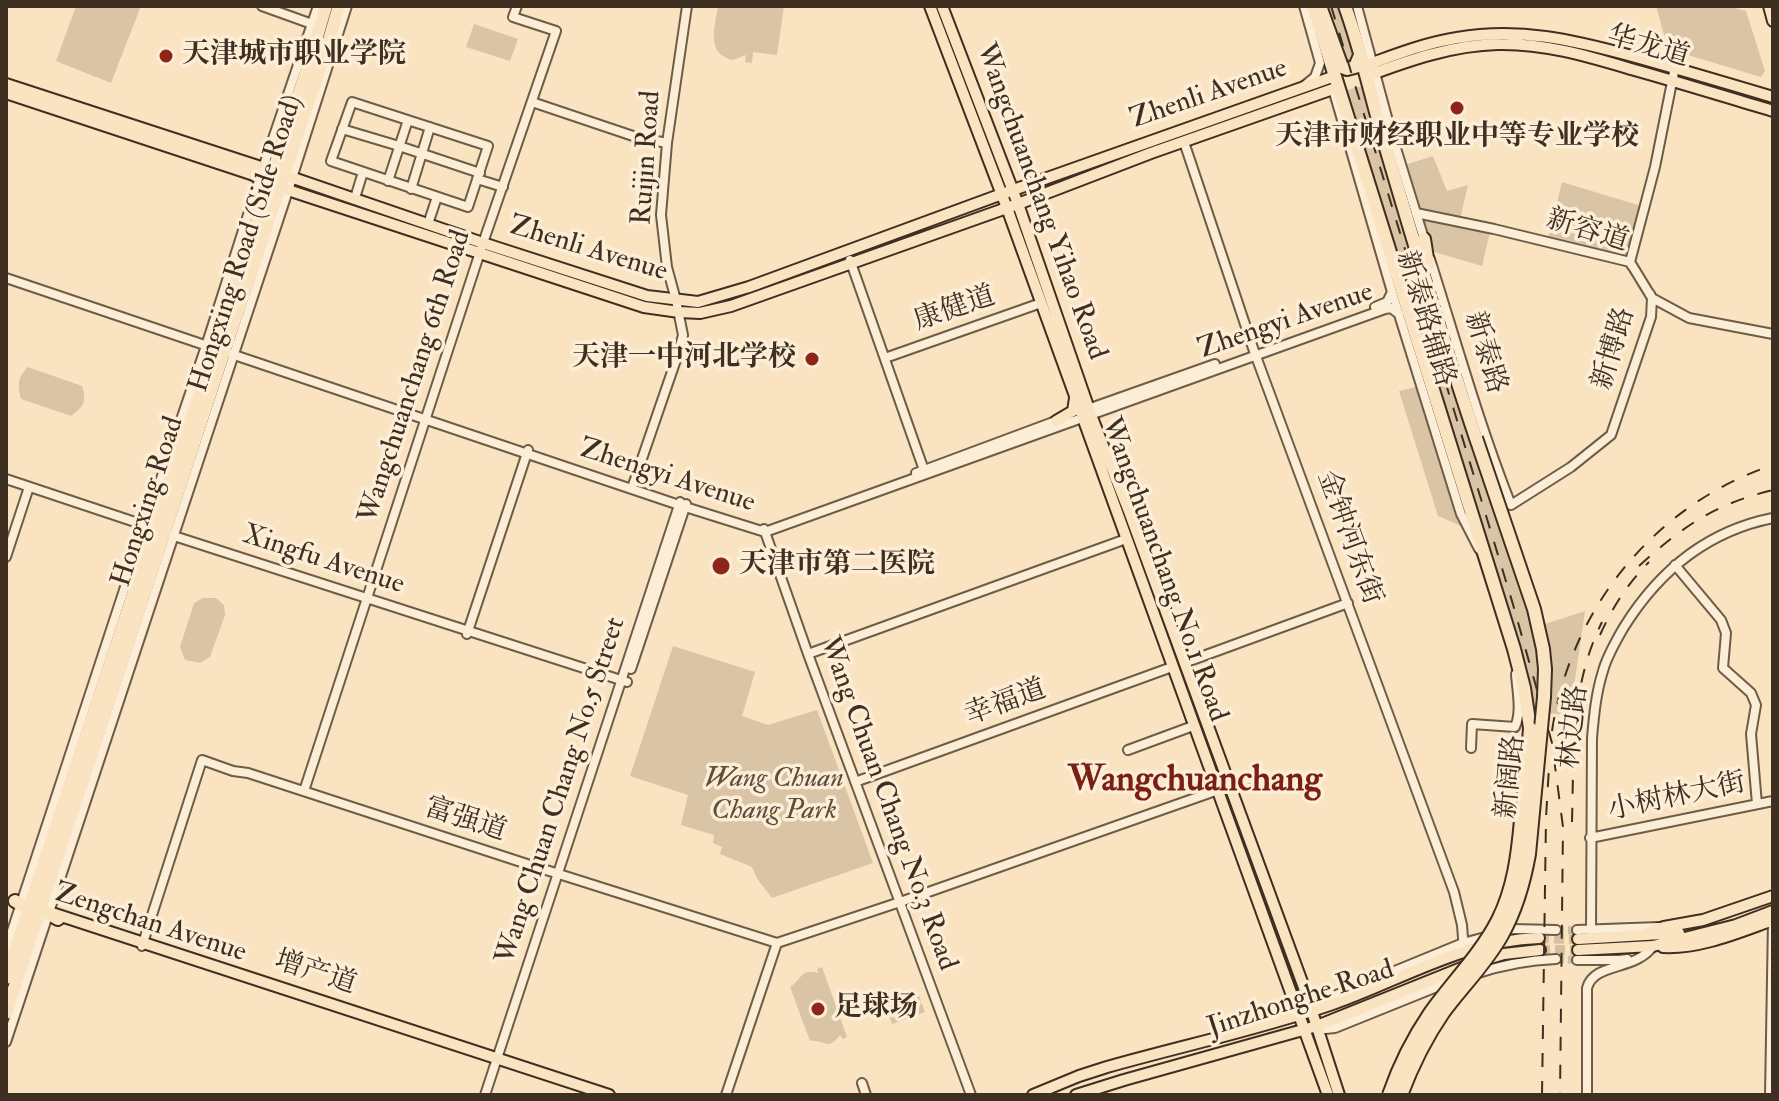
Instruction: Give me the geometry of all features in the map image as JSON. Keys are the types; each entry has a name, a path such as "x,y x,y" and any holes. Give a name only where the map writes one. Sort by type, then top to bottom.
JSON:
{"highway":[{"name":"Hongxing Road","path":"220,349 271,213 326,6"},
{"name":"Hongxing Road","path":"32,907 339,6"},
{"path":"1309,6 1318,25 1334,83"},
{"path":"1320,6 1342,67 1355,67 1361,51"},
{"path":"1345,6 1370,69 1394,177 1449,353"},
{"name":"新阔路","path":"1334,83 1514,649 1530,728 1517,856 1509,895 1474,959 1417,1033 1389,1095"},
{"path":"1424,239 1449,353"},
{"name":"新阔路","path":"1401,1095 1418,1053 1434,1026 1502,936 1511,916 1529,854 1544,697 1543,649 1534,609 1449,353"},
{"path":"6,978 34,917 32,907"},
{"path":"6,1013 29,928"}],"main road":[{"name":"Wangchuanchang Yihao Road","path":"930,6 1086,414"},
{"name":"Wangchuanchang Yihao Road","path":"942,6 1013,190"},
{"path":"1769,6 1773,21"},
{"path":"1370,69 1424,46 1458,38 1514,33 1565,39 1675,67 1773,97"},
{"name":"华龙道","path":"1370,69 1452,50 1515,44 1562,50 1773,111"},
{"name":"Zhenli Avenue","path":"6,84 278,180 309,197 647,296 698,302 727,295 1301,88 1334,83"},
{"name":"Zhenli Avenue","path":"6,93 278,180 355,198 428,224 481,249 644,307 700,313 731,306 1007,208 1334,83"},
{"path":"1013,190 1028,221"},
{"name":"Wangchuanchang Yihao Road","path":"1018,204 1086,414"},
{"path":"1007,208 1015,226"},
{"path":"1058,424 1075,408 1079,386"},
{"name":"Wangchuanchang No.1 Road","path":"1086,414 1126,539 1328,1095"},
{"name":"Wangchuanchang No.1 Road","path":"1086,414 1130,514 1312,1011 1339,1095"},
{"path":"1653,946 1667,934 1773,896"},
{"name":"Zengchan Avenue","path":"32,907 142,945"},
{"path":"1577,945 1736,925 1773,909"},
{"path":"1577,945 1688,946 1773,920"},
{"name":"Jinzhonghe Road","path":"1033,1095 1107,1067 1333,1004 1464,947 1539,938"},
{"name":"增产道","path":"142,945 609,1095"},
{"name":"Jinzhonghe Road","path":"1076,1095 1317,1026 1492,957 1540,950"},
{"path":"1333,1004 1329,1014 1338,1018"},
{"path":"498,1061 599,1095"}],"street":[{"path":"262,6 312,24"},
{"name":"Hongxing Road (Side Road)","path":"220,349 278,180 318,6"},
{"name":"Hongxing Road (Side Road)","path":"6,1042 32,907 278,180 347,6"},
{"name":"Wangchuanchang 6th Road","path":"304,791 481,249 556,31 513,17 517,6"},
{"name":"Ruijin Road","path":"633,485 683,335 667,267 661,215 667,143 687,6"},
{"path":"1301,88 1315,77 1320,63 1309,6"},
{"name":"新泰路","path":"1357,6 1370,69 1460,362 1511,505"},
{"path":"1630,262 1655,167 1675,67"},
{"name":"新泰路辅路","path":"1334,83 1392,292 1461,514 1485,558"},
{"path":"352,102 408,120 488,146 468,207 331,161 352,102"},
{"path":"532,102 636,137 667,143"},
{"path":"388,181 408,120"},
{"path":"411,189 430,127"},
{"path":"342,129 422,153 503,187"},
{"name":"金钟河东街","path":"1184,142 1254,353 1454,892 1464,947"},
{"path":"355,198 363,172"},
{"path":"428,224 437,197"},
{"name":"新容道","path":"1416,213 1630,262"},
{"path":"847,251 925,472"},
{"name":"新博路","path":"1511,505 1571,467 1611,435 1648,325 1652,298 1630,262"},
{"name":"Zhengyi Avenue","path":"6,276 764,530 1254,353 1383,304 1392,292"},
{"path":"1652,298 1689,318 1773,334"},
{"name":"康健道","path":"885,358 1041,303"},
{"name":"Zhengyi Avenue","path":"1254,353 1385,309 1391,308 1399,314"},
{"path":"1058,424 1086,414 1079,386"},
{"path":"467,633 527,452"},
{"name":"Zhengyi Avenue","path":"527,452 683,504"},
{"name":"Xingfu Avenue","path":"6,482 623,684"},
{"path":"6,557 28,489"},
{"name":"Wang Chuan Chang No.5 Street","path":"487,1095 683,504"},
{"path":"678,525 689,514 703,511"},
{"name":"林边路","path":"1591,930 1594,710 1604,668 1618,638 1642,600 1663,575 1718,538 1757,521 1773,518"},
{"name":"Wang Chuan Chang No.3 Road","path":"764,530 971,1095"},
{"path":"808,654 1126,539"},
{"path":"1675,565 1721,620 1726,633 1723,668 1751,693 1756,705 1751,734 1757,804"},
{"path":"1184,663 1348,603"},
{"path":"1471,748 1472,724 1515,727 1518,723 1514,649"},
{"name":"幸福道","path":"855,782 1172,667"},
{"path":"1128,750 1193,726"},
{"name":"富强道","path":"142,945 202,760 777,943"},
{"path":"726,1095 777,943 1255,777"},
{"name":"小树林大街","path":"1590,838 1773,801"},
{"name":"Hongxing Road (Side Road)","path":"6,949 32,907"},
{"path":"1770,1095 1773,920"},
{"path":"1312,1011 1324,1000 1513,929 1556,930"},
{"path":"1577,945 1591,930 1667,934"},
{"path":"1587,1095 1589,980 1609,969 1639,960 1653,946"},
{"path":"1317,1026 1335,1028 1442,984 1493,968 1556,959"},
{"path":"862,1083 866,1095"}],"green space":[{"path":"76,6 141,6 111,83 56,61"},
{"path":"718,6 784,6 777,55 753,52 752,63 745,62 746,55 733,60 724,57 718,52 714,39"},
{"path":"1325,6 1341,6 1357,53 1356,63 1347,66"},
{"path":"1656,6 1728,6 1746,11 1765,71 1761,77 1668,49"},
{"path":"474,24 518,39 510,61 466,47"},
{"path":"1363,86 1413,256 1533,628 1585,611 1570,714 1533,713 1472,545 1461,526 1438,516 1399,391 1437,382 1347,90"},
{"path":"1433,156 1447,191 1468,185 1459,224 1490,232 1482,266 1431,251 1405,165"},
{"path":"1562,182 1641,206 1627,257 1548,238"},
{"path":"28,367 82,386 82,406 71,416 21,399 19,381"},
{"path":"203,598 216,598 224,605 225,615 210,657 200,663 185,660 180,647 194,603"},
{"name":"Wang Chuan Chang Park","path":"673,646 755,672 742,716 768,725 817,710 873,863 772,898 752,867 720,854 722,847 713,843 714,835 681,825 688,795 630,776"},
{"path":"822,967 847,1037 843,1039 840,1035 829,1044 810,1041 790,987 804,974 818,973 817,969"},
{"path":"919,996 925,1012 892,1024 886,1008"}],"tunnel":[{"path":"1556,930 1577,930"},
{"path":"1539,938 1578,939"},
{"path":"1540,950 1578,950"},
{"path":"1556,959 1577,960"}],"railway":[{"path":"1331,6 1512,601 1552,743 1563,827 1560,1095"},
{"path":"1552,731 1562,686 1578,643 1599,604 1625,567 1656,534 1691,506 1730,483 1773,465"},
{"path":"1639,566 1701,518 1734,502 1773,490"},
{"path":"1600,635 1621,596 1649,562"},
{"path":"1572,822 1579,695 1584,671 1602,622"},
{"path":"1542,1095 1549,767"}],"place":[{"name":"天津城市职业学院","path":"166,56"},
{"name":"天津市财经职业中等专业学校","path":"1457,108"},
{"name":"天津一中河北学校","path":"812,359"},
{"name":"天津市第二医院","path":"721,566"},
{"name":"足球场","path":"818,1009"}],"district":[{"name":"Wangchuanchang","path":"1195,782"}]}
